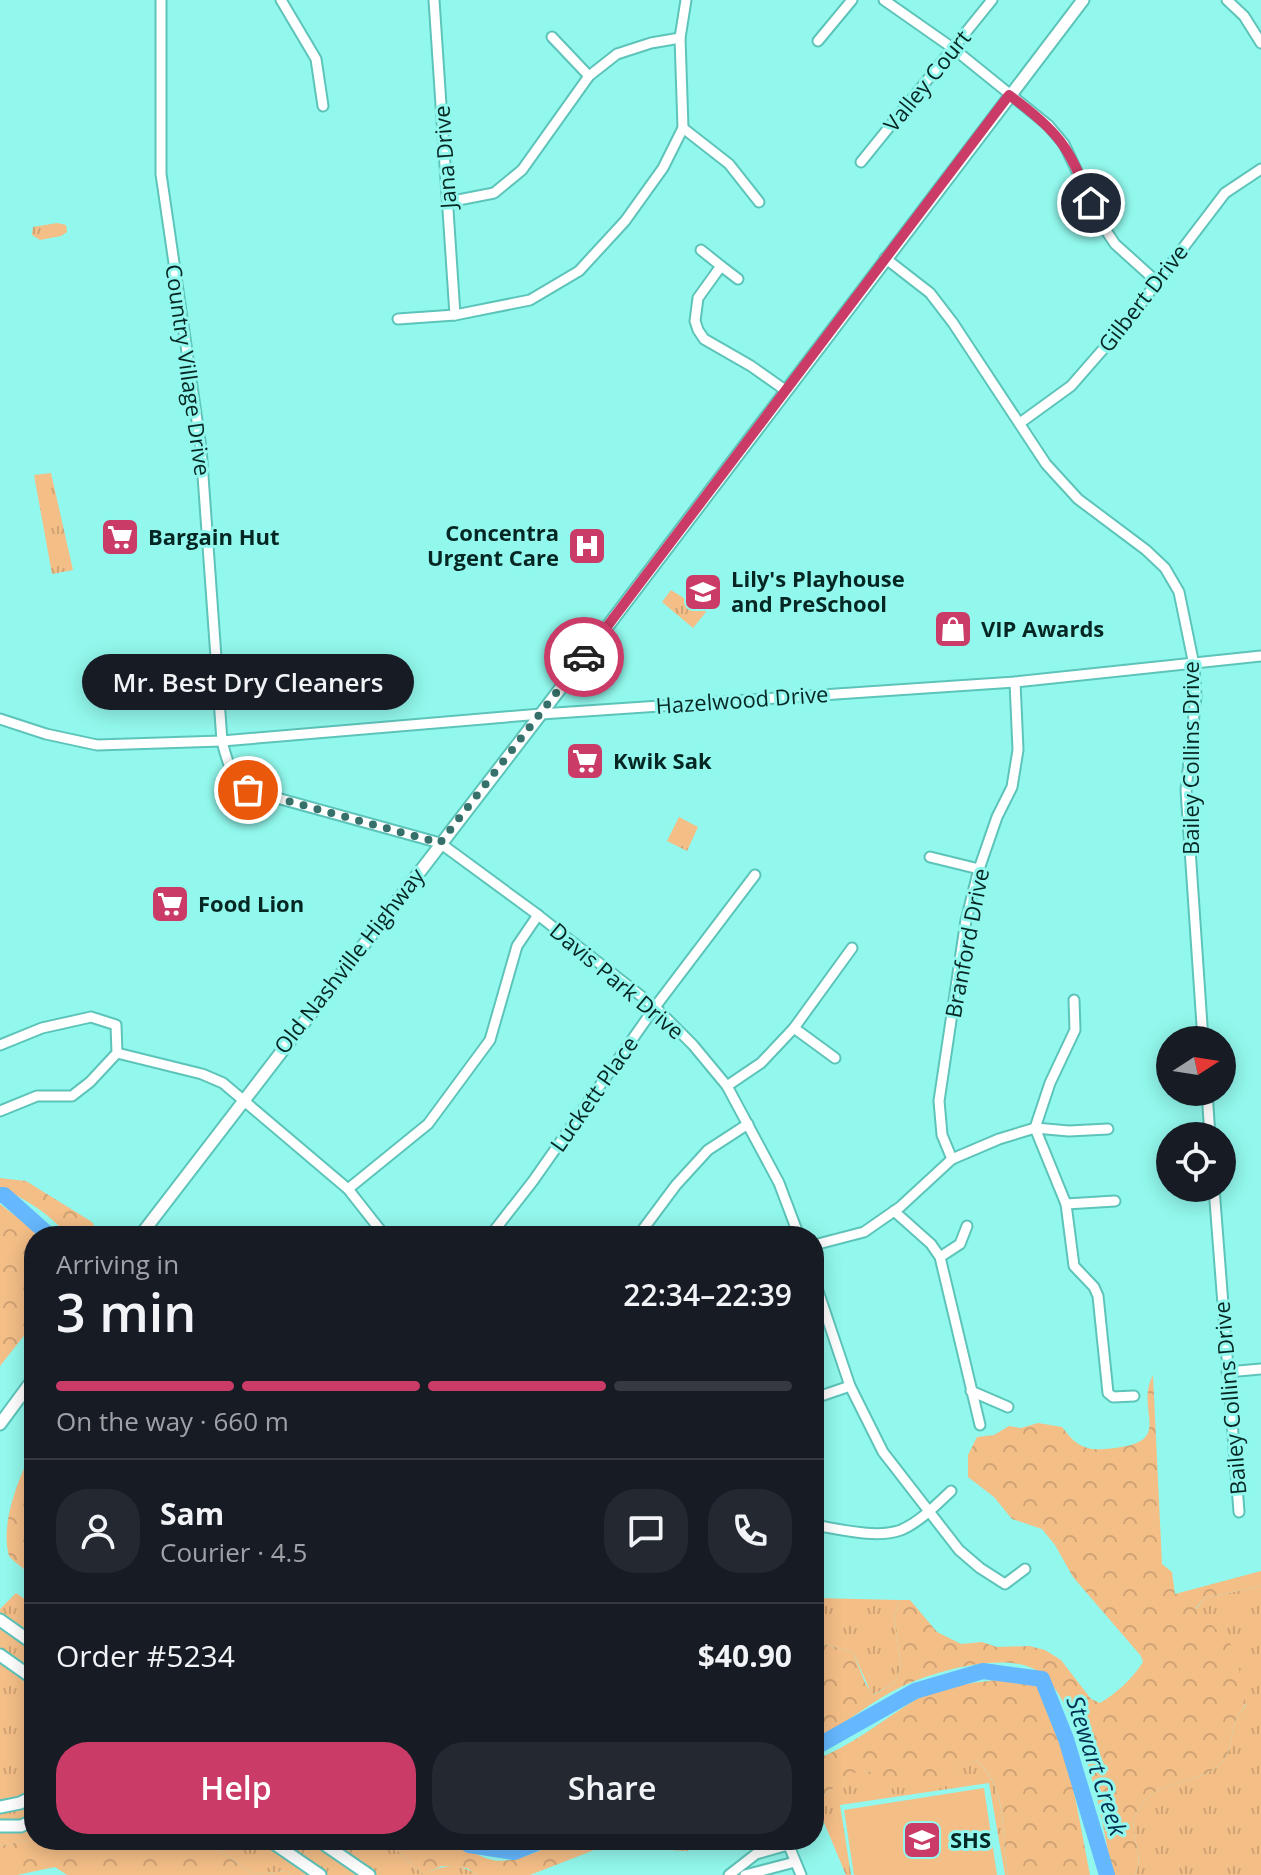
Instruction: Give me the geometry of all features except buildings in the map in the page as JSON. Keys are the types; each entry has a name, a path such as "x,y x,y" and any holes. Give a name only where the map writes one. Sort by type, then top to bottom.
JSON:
{"main road":[{"name":"Old Nashville Highway","path":"147,1226 1083,0"},
{"path":"0,1424 24,1392"},
{"path":"0,1620 24,1637"},
{"path":"0,1655 24,1672"},
{"path":"0,1662 24,1678"},
{"path":"0,1807 24,1801"},
{"path":"0,1826 24,1825"},
{"path":"284,1850 320,1875"},
{"path":"333,1850 369,1875"}],"street":[{"path":"161,1 175,0"},
{"path":"281,0 316,59 323,106"},
{"name":"Jana Drive","path":"434,0 455,315"},
{"path":"398,319 455,315 530,300 579,271 625,221 663,168 683,128 680,38 686,0"},
{"path":"818,41 852,0"},
{"path":"884,0 954,49 1048,125 1064,144 1103,226 1131,260 1156,281"},
{"name":"Valley Court","path":"861,162 992,0"},
{"path":"1227,0 1244,16 1261,43"},
{"name":"Country Village Drive","path":"161,1 161,174 201,448 222,741 228,766 235,779 248,790 440,843"},
{"path":"552,37 589,76"},
{"path":"448,202 494,193 522,170 589,76 617,54 680,38"},
{"path":"683,128 729,164 759,202"},
{"name":"Gilbert Drive","path":"1020,423 1071,386 1126,323 1225,193 1261,169"},
{"path":"701,250 738,279"},
{"name":"Bailey Collins Drive","path":"885,258 930,293 1046,464 1069,491 1146,550 1165,568 1179,592 1194,665 1196,696 1186,790 1202,1026"},
{"path":"721,266 698,298 695,321 698,330 704,339 785,390"},
{"name":"Hazelwood Drive","path":"0,719 46,734 97,745 222,741 541,714 1015,682 1261,656"},
{"name":"Branford Drive","path":"952,1159 942,1135 939,1101 966,920 979,869 997,817 1012,787 1018,750 1015,682"},
{"name":"Davis Park Drive","path":"440,843 655,1007 693,1045 727,1086 779,1183 795,1226"},
{"path":"930,857 979,869"},
{"name":"Luckett Place","path":"498,1226 655,1007 755,875"},
{"path":"348,1189 428,1124 490,1040 517,946 538,915"},
{"path":"727,1086 761,1063 794,1028 852,948"},
{"path":"1074,1000 1075,1030 1050,1083 1035,1128 1066,1204 1074,1266 1094,1287 1098,1296 1108,1393 1113,1397 1134,1396"},
{"path":"0,1045 42,1028 91,1017 116,1025 117,1053 72,1096 37,1096 0,1111"},
{"path":"794,1028 835,1058"},
{"path":"117,1053 202,1074 223,1083 348,1189 377,1226"},
{"path":"645,1226 676,1185 708,1150 748,1124"},
{"path":"824,1242 864,1232 894,1211 952,1159 999,1139 1035,1128 1069,1131 1108,1129"},
{"path":"1066,1204 1115,1201"},
{"name":"Bailey Collins Drive","path":"1215,1202 1239,1512"},
{"path":"894,1211 931,1244 940,1257 980,1425"},
{"path":"940,1257 960,1244 967,1226"},
{"path":"824,1309 850,1386 883,1452 928,1512 959,1550 1005,1584 1025,1569"},
{"path":"1227,1372 1261,1369"},
{"path":"824,1395 850,1386"},
{"path":"971,1391 1008,1407"},
{"path":"824,1526 879,1533 901,1530 928,1512 951,1491"},
{"path":"729,1875 756,1854 766,1850"},
{"path":"790,1850 801,1875"},
{"path":"745,1875 795,1862"}],"green space":[{"path":"57,223 66,225 67,232 40,240 32,235 33,227"},
{"path":"51,473 73,570 52,574 34,475"},
{"path":"671,590 706,612 693,628 662,602"},
{"path":"679,817 698,827 687,851 667,841"},
{"path":"0,1178 26,1181 94,1226 59,1226 37,1208 0,1187"},
{"path":"0,1204 28,1226 24,1226 24,1336 0,1366"},
{"path":"1153,1375 1162,1564 1172,1572 1175,1594 1261,1571 1261,1586 1205,1598 1196,1608 1235,1649 1246,1704 1236,1720 1223,1761 1204,1774 1158,1790 1142,1804 1134,1820 1138,1868 1135,1875 1112,1875 1097,1798 1080,1740 1057,1691 1043,1675 1030,1667 1013,1663 974,1665 935,1674 892,1692 824,1734 824,1644 853,1652 873,1695 895,1683 901,1665 894,1616 900,1600 910,1600 937,1632 961,1644 982,1642 997,1647 1029,1646 1045,1650 1061,1660 1091,1699 1100,1703 1118,1690 1143,1662 1141,1656 1073,1577 1042,1529 1012,1519 994,1497 968,1477 968,1455 977,1437 994,1435 1009,1426 1021,1428 1038,1423 1062,1427 1075,1442 1090,1449 1127,1446 1141,1441 1148,1434 1150,1425 1148,1389"},
{"path":"24,1469 24,1568 9,1556 7,1544 9,1516"},
{"path":"1261,1586 1261,1875 1135,1875 1139,1861 1134,1820 1139,1808 1158,1790 1204,1774 1223,1761 1236,1720 1246,1705 1211,1627 1196,1609 1205,1598"},
{"path":"16,1593 24,1598 24,1841 0,1846 0,1609"},
{"path":"824,1598 900,1600 894,1616 901,1665 895,1683 872,1695 853,1652 824,1644"},
{"path":"997,1680 1020,1681 1037,1686 1057,1732 1071,1778 1090,1875 1008,1875 999,1800 995,1786 977,1761 891,1789 878,1790 873,1783 873,1771 853,1773 824,1795 824,1756 921,1697 953,1686"},
{"path":"977,1761 995,1786 1002,1815 1008,1875 1005,1875 989,1783 840,1805 851,1875 846,1875 824,1823 824,1795 853,1772 873,1771 873,1783 953,1769"},
{"name":"SHS","path":"984,1788 997,1875 854,1875 844,1810"},
{"path":"24,1841 24,1850 218,1850 253,1874 288,1871 290,1875 67,1875 55,1867 17,1875 0,1875 0,1846"},
{"path":"218,1850 397,1850 423,1874 450,1867 464,1868 477,1875 290,1875 288,1871 253,1874"},
{"path":"397,1850 470,1850 500,1861 543,1850 594,1850 530,1875 477,1875 467,1868 442,1866 423,1874"}],"waterway":[{"name":"Stewart Creek","path":"0,1195 4,1195 39,1226"},
{"name":"Stewart Creek","path":"824,1742 915,1691 983,1671 1042,1679 1066,1739 1107,1875"},
{"name":"Stewart Creek","path":"501,1850 519,1850"}],"way so far":[{"path":"248,790 440,843 584,657"}],"place":[{"name":"Bargain Hut","path":"120,537"},
{"name":"Concentra Urgent Care","path":"587,546"},
{"name":"Lily's Playhouse and PreSchool","path":"703,592"},
{"name":"VIP Awards","path":"953,629"},
{"name":"Kwik Sak","path":"585,761"},
{"name":"Mr. Best Dry Cleaners","path":"248,790"},
{"name":"Food Lion","path":"170,904"},
{"name":"SHS","path":"922,1840"}],"route":[{"path":"584,657 1009,95 1048,125 1064,144 1091,203"}]}
